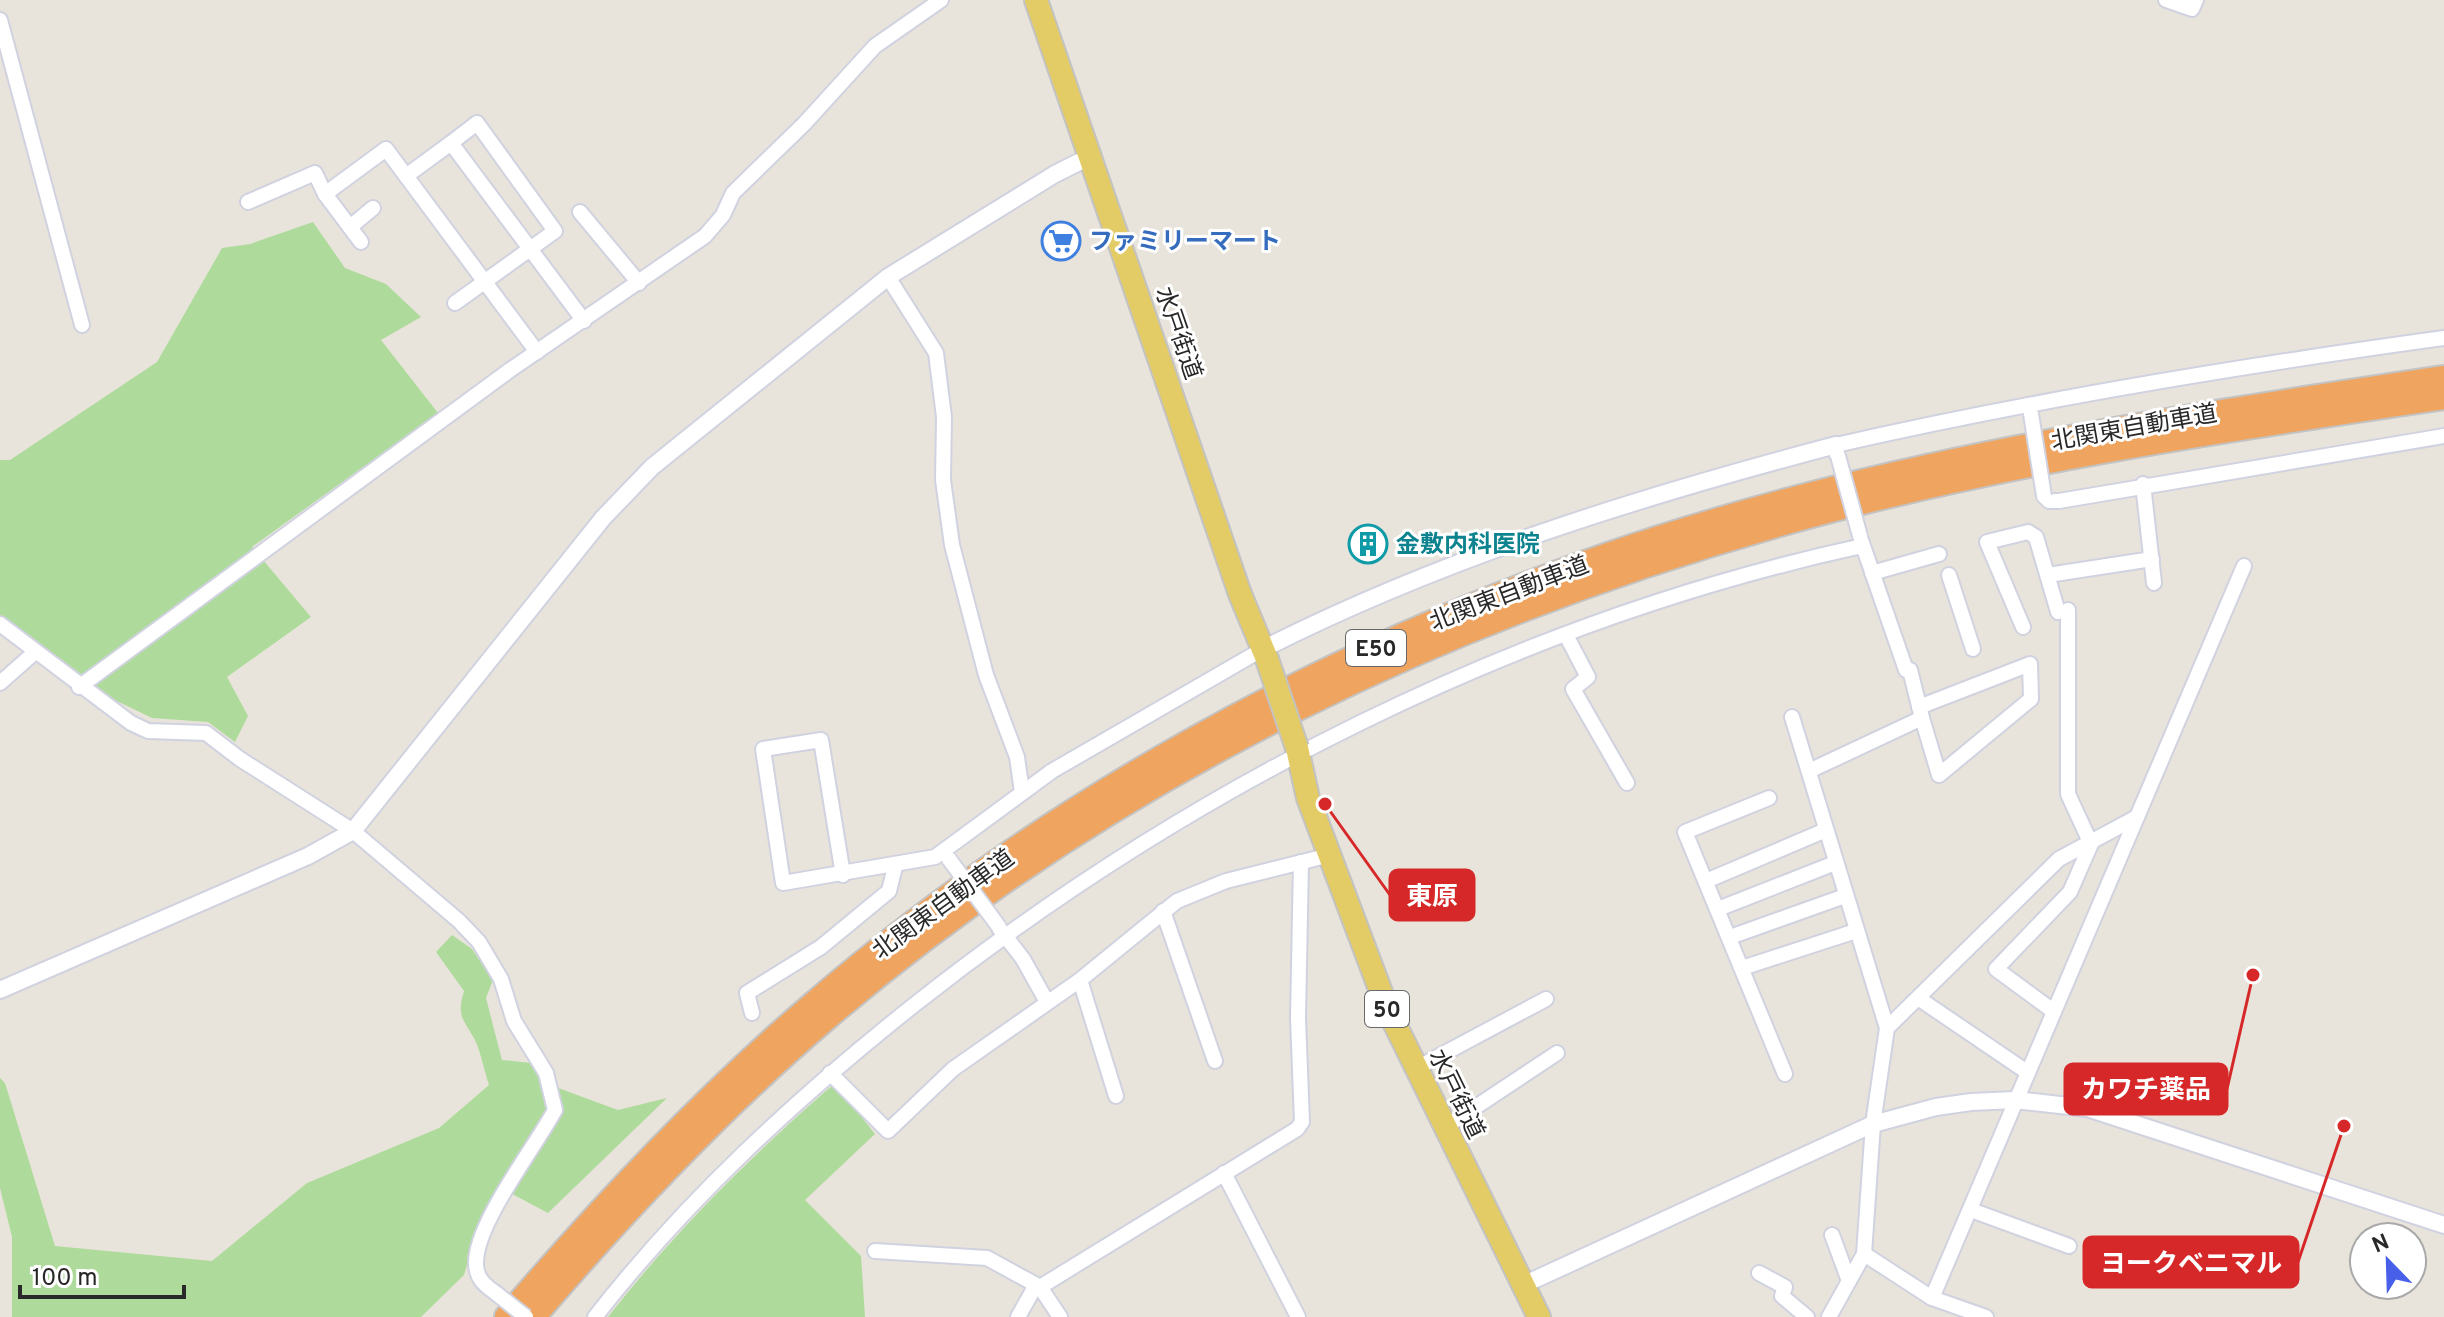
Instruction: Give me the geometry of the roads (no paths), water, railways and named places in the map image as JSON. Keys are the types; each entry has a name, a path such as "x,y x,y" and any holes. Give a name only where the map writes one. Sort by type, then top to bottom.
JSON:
{"highway":[{"name":"北関東自動車道","path":"507,1317 644,1164 736,1073 878,951 1013,852 1118,784 1225,722 1334,667 1434,621 1609,555 1827,491 2093,433 2444,378"},
{"name":"北関東自動車道","path":"533,1317 638,1199 751,1086 892,965 1025,867 1127,801 1232,741 1344,683 1495,618 1613,574 1830,510 2097,452 2444,397"}],"main road":[{"name":"水戸街道","path":"1036,0 1240,594 1292,755 1366,955 1415,1069 1539,1317"}],"street":[{"path":"79,687 537,352 705,236 723,215 733,193 804,124 875,46 941,0"},
{"path":"2166,0 2192,9 2196,0"},
{"path":"0,20 82,325"},
{"path":"406,176 477,123 555,231 455,303"},
{"path":"451,143 584,321"},
{"path":"325,194 386,149 537,352"},
{"path":"0,990 308,856 353,831 627,490 824,325 888,277 1055,174 1089,157"},
{"path":"248,202 315,173 325,194 361,242"},
{"path":"350,227 373,208"},
{"path":"580,212 639,283"},
{"path":"888,277 936,353 950,534 986,675 1017,757 1022,792"},
{"path":"843,875 821,740 763,749 783,883 843,875 895,867 946,855 1022,792 1108,736 1396,588 1524,538 1668,490 2030,409 2252,365 2444,338"},
{"path":"2030,409 2044,496 2049,501 2444,436"},
{"path":"1809,771 1921,712 2030,664 2031,699 1939,775 1921,712 1908,670 1861,541 1837,451"},
{"path":"2143,484 2154,583"},
{"path":"2023,627 1987,542 2028,532 2036,537 2063,611 2068,794 2091,844 2070,892 1996,969 2053,1011"},
{"path":"595,1317 693,1204 756,1140 830,1073 1001,931 1152,838 1292,755 1430,691 1566,635 1861,541"},
{"path":"1872,573 1939,554"},
{"path":"2048,575 2152,559"},
{"path":"1932,1298 2244,566"},
{"path":"1949,575 1973,649"},
{"path":"0,624 34,653 131,723 148,731 206,733 240,759 353,831 429,894 479,942 509,996 514,1021 546,1073 553,1091 555,1110 480,1237 476,1265 480,1281 526,1317"},
{"path":"1566,635 1588,677 1573,689 1627,783"},
{"path":"0,683 34,653"},
{"path":"1792,717 1887,1028 1873,1124 1864,1254 1829,1317"},
{"path":"1769,798 1685,832 1785,1074"},
{"path":"1887,1028 2059,859 2137,817"},
{"path":"1706,881 1826,830"},
{"path":"946,855 1023,959 1047,1002"},
{"path":"830,1073 888,1131 953,1069 1080,980 1163,911 1193,892 1330,855"},
{"path":"1018,1317 1038,1286 1297,1129 1302,1122 1298,1018 1301,862"},
{"path":"1718,909 1835,863"},
{"path":"752,1013 747,993 821,947 889,891 895,867"},
{"path":"1730,937 1845,896"},
{"path":"1163,911 1215,1061"},
{"path":"1742,968 1856,931"},
{"path":"1080,980 1116,1096"},
{"path":"1918,998 2027,1072"},
{"path":"1415,1069 1546,999"},
{"path":"1444,1128 1557,1053"},
{"path":"1523,1285 1873,1124 1936,1107 2015,1100 2046,1102 2111,1114 2444,1225"},
{"path":"1224,1173 1298,1317"},
{"path":"1971,1210 2069,1246"},
{"path":"1832,1235 1849,1281"},
{"path":"875,1251 987,1258 1038,1286 1060,1317"},
{"path":"1864,1254 1932,1298 1960,1312 1986,1317"},
{"path":"1759,1273 1785,1287 1782,1296 1807,1317"}],"place":[{"name":"ファミリーマート","path":"1061,241"},
{"name":"金敷内科医院","path":"1368,544"},
{"name":"東原","path":"1325,804"},
{"name":"カワチ薬品","path":"2253,975"},
{"name":"ヨークベニマル","path":"2344,1126"}]}
